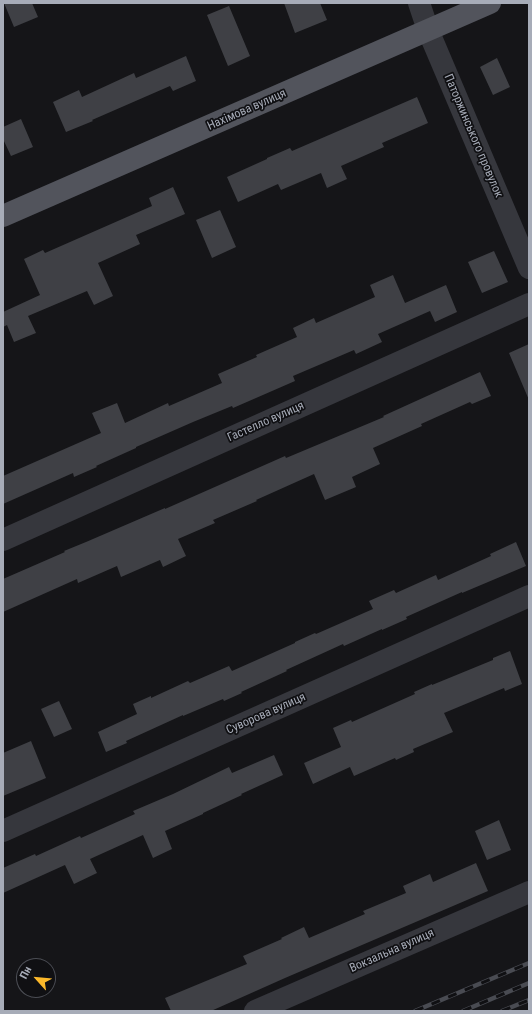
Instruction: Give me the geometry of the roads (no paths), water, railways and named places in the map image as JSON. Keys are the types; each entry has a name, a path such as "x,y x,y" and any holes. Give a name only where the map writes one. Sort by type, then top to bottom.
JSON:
{"main road":[{"name":"Нахімова вулиця","path":"3,216 490,3"}],"street":[{"name":"Паторжинського провулок","path":"418,3 428,30 529,268"},
{"name":"Гастелло вулиця","path":"3,540 529,304"},
{"name":"Суворова вулиця","path":"3,831 529,596"},
{"name":"Вокзальна вулиця","path":"255,1011 529,892"}],"railway":[{"path":"415,1011 529,963"},
{"path":"463,1011 529,983"},
{"path":"502,1011 529,1000"}]}
